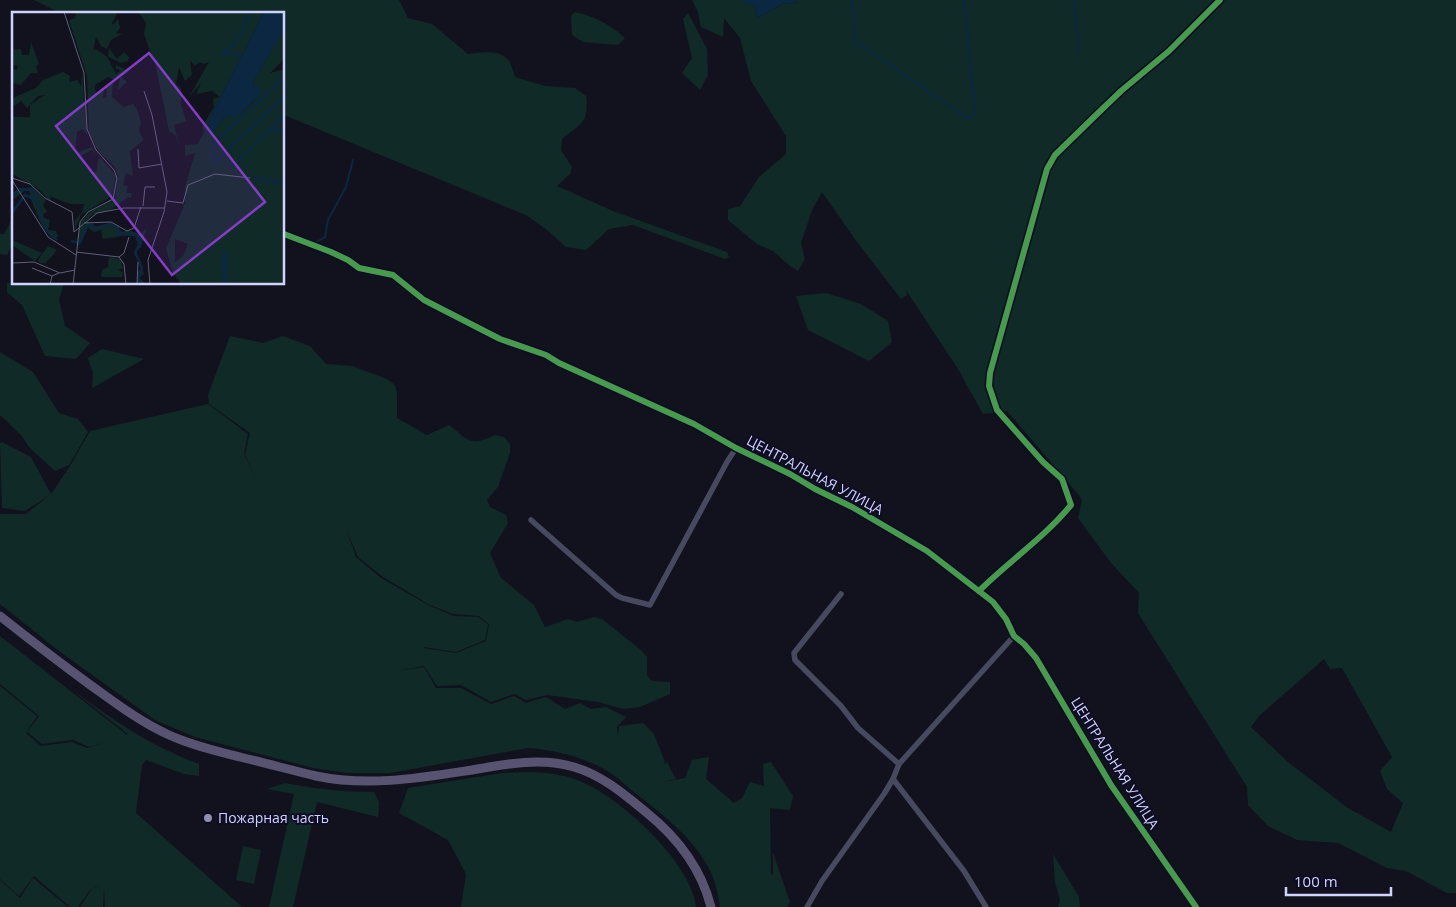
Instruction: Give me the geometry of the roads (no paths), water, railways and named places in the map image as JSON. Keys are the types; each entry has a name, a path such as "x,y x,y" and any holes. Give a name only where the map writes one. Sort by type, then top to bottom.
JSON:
{"main road":[{"path":"0,616 90,684 150,725 170,736 212,750 318,776 364,782 409,779 524,762 554,763 576,768 609,784 651,816 673,837 691,860 701,877 711,907"}],"street":[{"path":"979,590 1037,541 1071,505 1062,479 1005,421 997,410 989,386 990,374 1047,170 1056,155 1094,117 1169,50 1220,0"},
{"name":"ЦЕНТРАЛЬНАЯ УЛИЦА","path":"285,234 331,252 359,268 393,275 424,300 500,339 546,355 559,363 694,424 736,448 768,462 860,512 927,552 979,590 993,602 1006,619 1014,636 1036,658 1111,785 1196,907"},
{"path":"531,520 616,594 622,598 650,605 736,448"},
{"path":"841,594 794,653 794,660 841,706 858,728 899,764"},
{"path":"807,907 822,881 884,794 899,764 1014,636"},
{"path":"893,779 964,871 986,907"}],"water":[{"path":"742,0 794,0 797,3 783,4 757,18 754,5 742,2"}],"waterway":[{"path":"852,0 855,41 966,117 971,117 975,112 964,0"},
{"path":"1074,0 1079,53"},
{"path":"315,243 325,237 328,220 346,187 353,160"}],"place":[{"name":"Пожарная часть","path":"208,818"}]}
